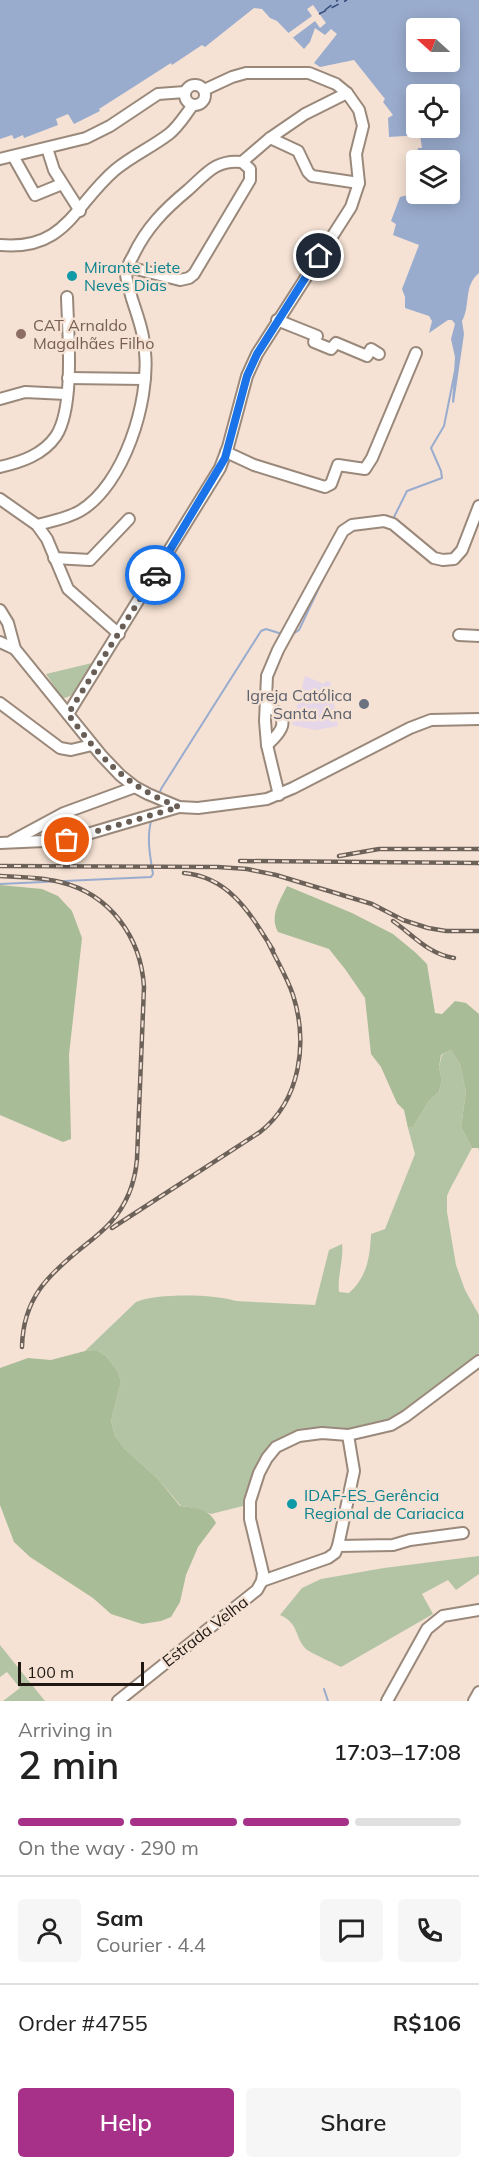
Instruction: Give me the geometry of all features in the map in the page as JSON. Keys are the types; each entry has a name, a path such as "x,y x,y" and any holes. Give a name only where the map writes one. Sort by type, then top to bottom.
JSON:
{"street":[{"path":"68,714 214,477 226,452 251,365 351,207 358,183 356,154 363,126 362,120 355,102 336,84 309,73 246,73 231,77 204,90"},
{"path":"0,159 86,138 110,126 158,94 180,92 195,85 204,90"},
{"path":"0,245 31,244 56,232 80,211 112,173 168,134 193,105 202,102 205,97 204,90"},
{"path":"180,92 193,105"},
{"path":"242,162 270,138 305,114 347,93"},
{"path":"270,138 298,151 312,176 358,183"},
{"path":"47,148 54,170 80,211"},
{"path":"13,156 35,195 62,184"},
{"path":"37,525 64,519 82,510 98,496 117,471 130,444 138,418 146,355 143,334 127,279 128,267 141,240 161,213 220,163 229,160 242,162 249,169 250,180 194,274 180,280 128,267"},
{"path":"0,466 18,463 42,451 56,436 65,417 68,378 67,297"},
{"path":"278,320 317,336 314,342 331,349 336,343 367,356 371,349 379,354"},
{"path":"226,452 254,465 325,487 331,484 338,465 365,469 372,458 416,353"},
{"path":"68,378 144,379"},
{"path":"0,399 26,392 66,394"},
{"path":"0,499 37,525 47,538 68,589 119,634"},
{"path":"279,795 267,745 265,685 267,676 338,538 347,527 363,523 389,522 435,558 454,559 462,550 479,506"},
{"path":"54,558 90,560 129,519"},
{"path":"0,610 8,623 15,649 92,745 120,775 135,787 179,807 198,808 247,803 279,795 410,728 431,720 479,719"},
{"path":"459,635 479,636"},
{"path":"0,642 15,649"},
{"path":"0,703 60,748 71,750 92,745"},
{"path":"267,706 277,711 282,720 280,734 267,745"},
{"path":"4,843 64,813 135,787"},
{"path":"4,843 67,840 179,807"},
{"path":"348,1435 354,1471 339,1546 335,1553 262,1581 262,1566 250,1519 250,1501 259,1473 276,1447 299,1436 321,1433 348,1435 371,1431 399,1420 479,1361"},
{"path":"339,1546 393,1545 411,1540 463,1533"},
{"name":"Estrada Velha","path":"118,1701 248,1597 262,1581"},
{"path":"387,1701 427,1629 443,1616 479,1610"},
{"path":"474,1701 479,1692"}],"shaded area":[{"path":"305,676 324,684 326,681 330,682 338,726 316,730 292,725"}],"green space":[{"path":"92,663 93,666 80,686 67,697 62,698 46,674"},
{"path":"0,885 42,889 58,896 72,911 82,938 69,1055 71,1139 63,1142 0,1115"},
{"path":"287,886 352,913 393,934 416,953 427,964 435,1013 442,1014 455,1001 466,1003 479,1014 479,1150 472,1148 461,1127 466,1092 460,1064 451,1050 441,1055 439,1067 442,1080 439,1092 429,1101 413,1127 408,1128 404,1110 397,1103 381,1067 371,1054 365,998 329,949 278,932 275,914"},
{"path":"451,1050 460,1064 466,1092 461,1127 472,1148 447,1196 447,1212 456,1265 465,1290 479,1315 479,1353 406,1413 368,1430 294,1434 281,1438 268,1451 243,1506 211,1514 181,1506 115,1436 111,1421 121,1382 117,1370 106,1356 98,1351 85,1351 136,1302 145,1299 200,1296 236,1301 315,1305 329,1250 342,1244 339,1292 349,1293 364,1273 370,1251 371,1234 385,1229 415,1154 408,1128 413,1127 429,1101 439,1092 442,1080 439,1067 442,1055"},
{"path":"85,1351 98,1351 106,1356 117,1370 121,1382 111,1421 115,1436 125,1449 158,1479 180,1506 205,1512 216,1523 198,1547 186,1575 180,1602 171,1617 161,1621 142,1624 111,1614 93,1598 30,1557 14,1542 0,1505 0,1368 28,1358 51,1360"},
{"path":"479,1556 479,1574 456,1590 448,1580 422,1594 433,1614 341,1667 306,1649 291,1622 280,1615 302,1588 321,1579 384,1568"},
{"path":"0,1645 45,1701 3,1701 20,1688 7,1672 0,1677"}],"water":[{"path":"0,0 479,0 479,273 471,284 462,321 464,334 454,403 452,402 455,357 451,339 455,324 452,320 448,320 429,333 432,321 429,316 405,308 402,289 419,245 393,235 396,224 391,221 400,197 406,196 406,204 460,204 460,150 418,150 422,148 420,138 460,138 460,84 406,84 406,136 389,137 388,118 393,115 383,102 385,99 354,60 320,67 314,63 337,34 331,29 325,35 315,28 310,42 304,49 277,21 270,18 262,9 254,8 205,47 202,45 172,65 171,63 99,109 100,111 74,124 68,114 56,119 58,125 24,138 23,135 14,139 12,135 0,139"}],"pier":[{"path":"313,5 326,23 320,28 315,21 291,39 287,34 312,16 307,9"}],"waterway":[{"path":"392,521 407,491 442,478 431,448 444,426 455,371"},
{"path":"290,636 299,630 325,575"},
{"path":"159,796 161,789 261,631 266,629 282,634"},
{"path":"0,884 151,877 153,874 149,839 152,818"},
{"path":"324,1689 328,1701"}],"ferry route":[{"path":"325,10 338,0"},
{"path":"319,14 347,0"}],"railway":[{"path":"339,856 379,849 479,849"},
{"path":"240,861 479,863"},
{"path":"0,866 247,869 276,875 372,904 403,920 428,928 446,931 479,931"},
{"path":"184,873 200,876 227,890 247,911 273,950"},
{"path":"0,876 53,880 94,896 120,920 129,935 137,951 144,987 137,1159 132,1185 122,1208 111,1222 59,1267 40,1289 27,1315 22,1347"},
{"path":"393,921 429,948 454,958"},
{"path":"112,1228 260,1132 285,1104 298,1069 300,1032 293,995 269,944"}],"way so far":[{"path":"67,840 179,807 135,787 120,775 92,745 68,714 155,575"}],"place":[{"name":"Mirante Liete Neves Dias","path":"72,276"},
{"name":"CAT Arnaldo Magalhães Filho","path":"21,334"},
{"name":"Igreja Católica Santa Ana","path":"364,704"},
{"name":"IDAF-ES_Gerência Regional de Cariacica","path":"292,1504"}],"route":[{"path":"155,575 225,458 251,365 284,308 319,256"}]}
